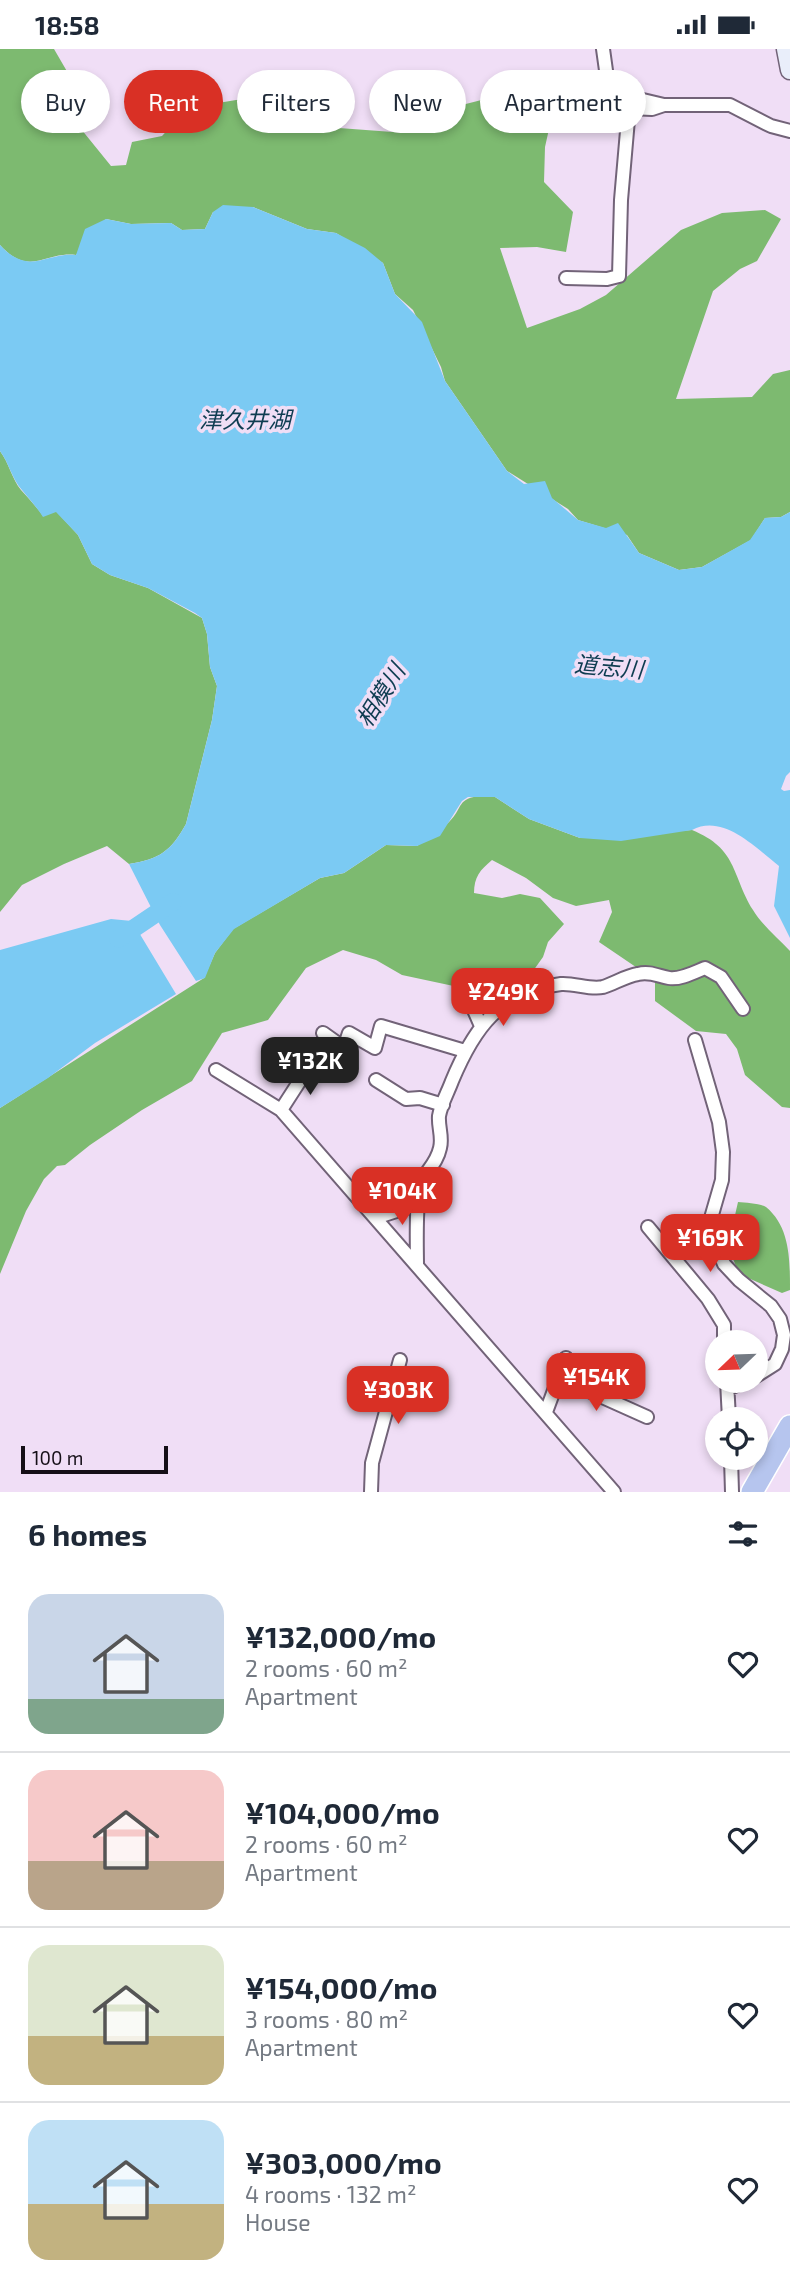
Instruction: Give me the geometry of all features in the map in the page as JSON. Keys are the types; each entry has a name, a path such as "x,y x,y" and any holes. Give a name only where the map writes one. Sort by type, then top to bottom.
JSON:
{"highway":[{"path":"752,1492 788,1435"}],"street":[{"path":"603,49 609,92 664,105 730,105 771,126 790,131"},
{"path":"786,49 790,70"},
{"path":"566,278 607,279 619,276 621,200 629,108 652,109 664,105"},
{"path":"417,1265 418,1204 422,1181 431,1170 440,1150 442,1137 439,1117 443,1105 465,1051 481,1026 508,1002 536,990 561,984 602,987 637,974 651,973 670,978 705,968 721,977 743,1009"},
{"path":"470,1001 481,1026"},
{"path":"323,1033 344,1048 349,1033 375,1048 382,1026 465,1051"},
{"path":"695,1040 719,1122 723,1152 723,1180 709,1225 724,1264 771,1306 780,1319 784,1335 782,1349 775,1364 768,1368"},
{"path":"281,1110 310,1065"},
{"path":"216,1070 281,1110 614,1492"},
{"path":"376,1080 405,1099 420,1098 443,1105"},
{"path":"375,1218 418,1204"},
{"path":"648,1227 708,1299 724,1325 724,1330"},
{"path":"546,1412 566,1359"},
{"path":"371,1492 372,1463 400,1360"},
{"path":"560,1378 647,1417"},
{"path":"731,1470 732,1492"}],"green space":[{"path":"0,49 54,49 66,70 21,70 21,133 84,133 111,166 126,165 132,142 162,136 165,133 223,133 223,102 237,100 237,133 355,133 355,129 369,130 369,133 466,133 466,104 480,100 480,133 548,133 544,182 573,212 566,252 537,247 500,248 527,328 580,309 606,295 681,230 722,213 765,210 781,219 757,261 740,269 713,291 676,399 752,397 773,374 790,370 790,512 781,517 765,518 751,540 702,567 679,570 639,553 627,535 578,520 568,509 507,471 445,381 441,367 413,310 395,294 383,263 336,233 307,229 253,207 213,212 205,229 182,230 171,223 131,224 106,219 76,255 55,256 38,261 20,260 0,245"},
{"path":"0,451 21,490 43,516 56,511 78,535 92,564 110,575 148,588 202,618 207,634 210,667 217,686 212,720 186,824 170,847 157,856 129,864 107,846 22,885 0,912"},
{"path":"482,796 495,797 529,819 580,838 692,830 718,845 726,854 757,916 790,951 790,1108 782,1107 745,1075 737,1049 726,1034 696,1031 655,1001 655,980 599,942 612,912 609,900 576,906 553,898 526,878 492,860 478,874 474,893 502,898 520,894 540,898 564,924 548,942 543,957 533,971 508,991 477,991 402,975 376,960 343,950 306,968 268,1020 222,1033 192,1081 142,1110 65,1165 57,1166 44,1179 26,1211 0,1274 0,1108 204,978 215,953 233,929 320,878 344,873 386,845 417,846 449,822 464,801"},
{"path":"738,1202 766,1207 780,1224 789,1255 790,1290 782,1293 739,1274 728,1246"}],"water":[{"name":"津久井湖","path":"223,205 253,207 307,229 336,233 365,248 383,263 395,294 422,322 445,381 507,471 524,484 545,481 552,498 578,520 606,528 618,523 639,553 679,570 702,567 750,540 765,518 781,517 790,512 790,772 781,789 790,790 790,938 774,906 779,866 750,842 727,829 704,826 621,841 580,838 529,819 495,797 468,797 462,801 440,836 417,846 386,845 344,873 320,878 234,929 215,953 205,978 196,981 160,925 129,864 164,852 186,824 212,720 217,686 210,667 207,634 202,618 195,613 148,588 110,575 92,564 78,535 56,512 43,517 16,481 0,451 0,245 20,260 38,261 76,255 85,229 106,219 131,224 171,223 182,230 205,229 213,212"},
{"path":"111,919 132,921 176,994 95,1043 48,1078 0,1108 0,950"}],"waterway":[{"name":"相模川","path":"118,939 173,902"}],"water label":[{"name":"道志川","path":"609,666"}]}
